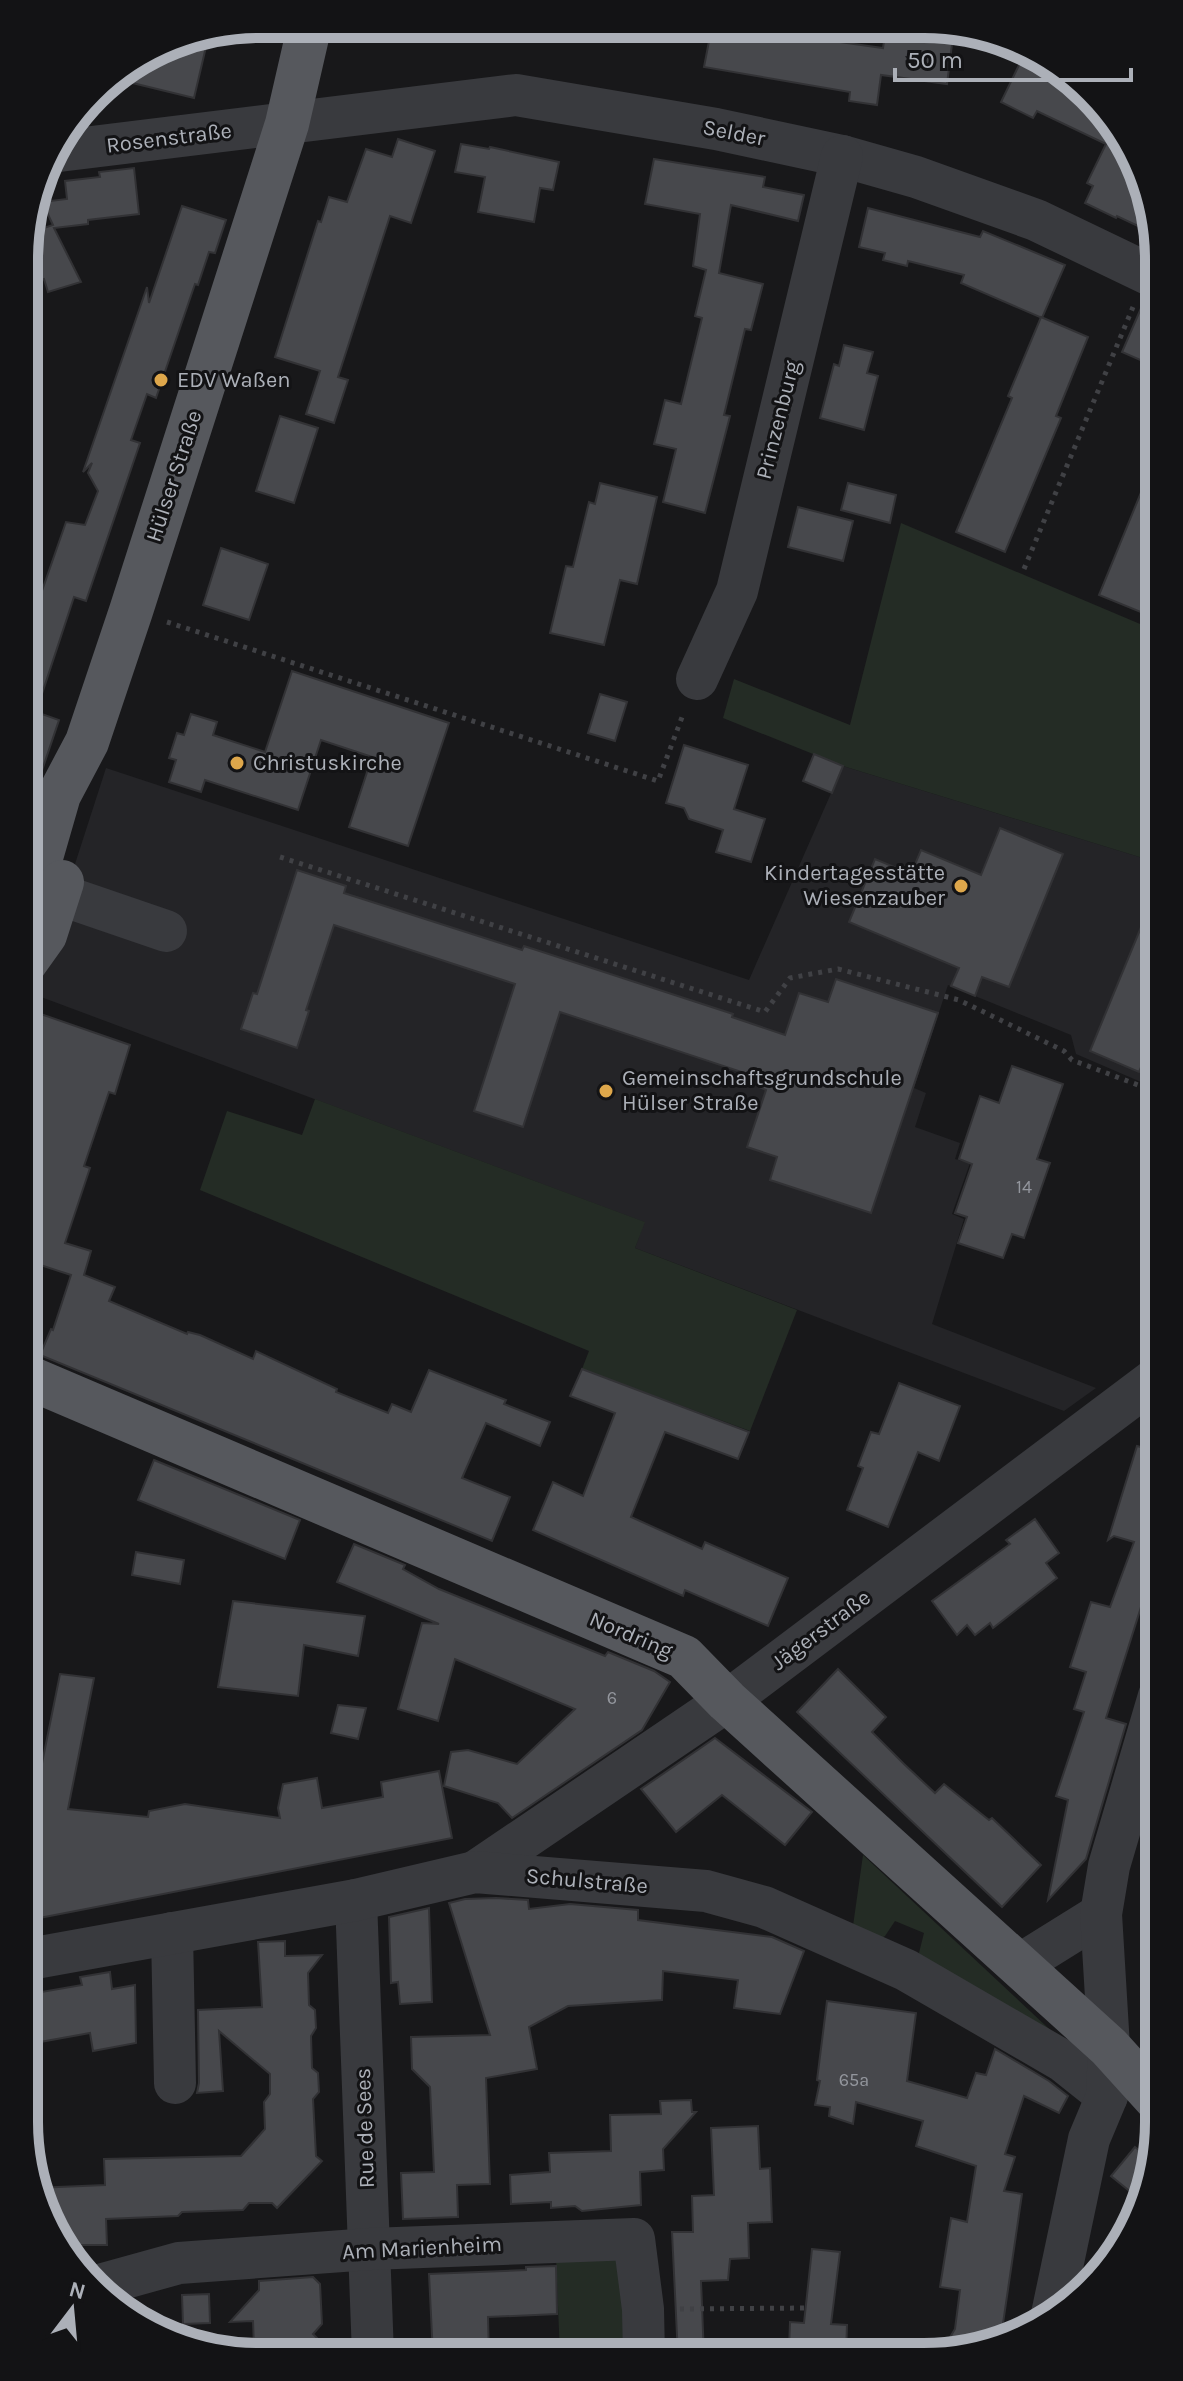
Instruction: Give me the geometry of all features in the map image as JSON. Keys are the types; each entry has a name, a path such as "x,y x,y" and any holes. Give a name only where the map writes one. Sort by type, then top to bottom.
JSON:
{"main road":[{"name":"Hülser Straße","path":"38,945 45,935 41,903 86,802 87,742 287,124 307,38"},
{"name":"Nordring","path":"38,1382 684,1657 727,1701 1109,2047 1145,2087"}],"street":[{"name":"Selder","path":"287,124 516,95 716,129 842,156 916,177 1036,220 1145,272"},
{"name":"Rosenstraße","path":"67,150 287,124"},
{"name":"Prinzenburg","path":"697,679 737,591 842,156"},
{"path":"41,903 166,931"},
{"name":"Jägerstraße","path":"475,1872 727,1701 1145,1387"},
{"path":"1055,2300 1089,2139 1107,2096 1109,2047 1101,1914 1109,1866 1145,1744"},
{"name":"Schulstraße","path":"38,1957 356,1900 475,1872 706,1891 764,1907 906,1970 1063,2061 1107,2096"},
{"name":"Rue de Sees","path":"356,1900 373,2343"},
{"path":"1019,1965 1101,1914"},
{"path":"172,1933 175,2083"},
{"name":"Am Marienheim","path":"112,2282 179,2263 370,2249 634,2239 643,2309 644,2343"}],"path":[{"path":"1024,569 1145,294"},
{"path":"131,611 658,781 697,679"},
{"path":"280,857 765,1012 790,978 838,969 959,1000 1064,1051 1072,1060 1145,1088"},
{"path":"643,2309 807,2308"}],"shaded area":[{"path":"901,523 1145,626 1145,859 843,766 723,718 734,679 850,725"},
{"name":"Gemeinschaftsgrundschule Hülser Straße","path":"843,766 1145,859 1145,1084 1076,1054 1071,1035 948,985 914,1088 926,1093 915,1127 960,1143 955,1159 970,1163 952,1214 964,1219 932,1324 1096,1388 1064,1411 635,1248 644,1222 38,996 38,979 106,768 749,980"},
{"path":"315,1099 645,1222 635,1248 797,1310 750,1431 582,1369 589,1351 200,1190 227,1111 302,1135"},
{"path":"863,1855 1076,2054 925,1969 919,1953 924,1933 895,1921 885,1936 874,1943 852,1933"},
{"path":"556,2256 621,2260 629,2343 559,2343"}],"building":[{"path":"710,38 811,38 883,48 884,38 952,40 947,84 881,75 877,105 849,101 850,92 704,67"},
{"path":"206,45 194,98 127,82 161,61"},
{"path":"1020,63 1047,75 1070,93 1108,136 1122,161 1142,225 1116,218 1085,203 1093,186 1087,183 1106,144 1037,111 1033,118 1001,102"},
{"path":"398,139 435,151 411,223 390,216 338,377 348,380 334,423 306,414 320,371 275,357 318,221 321,222 329,197 347,202 366,149 392,157"},
{"path":"461,144 559,162 553,190 540,188 534,222 478,212 485,177 455,172"},
{"path":"654,159 765,177 763,187 804,195 798,221 731,205 719,273 763,284 751,330 745,329 724,415 730,416 705,513 663,502 676,449 654,444 665,400 681,404 702,318 695,316 706,270 693,266 700,214 645,204"},
{"path":"134,168 139,214 54,228 81,282 48,292 44,279 38,281 40,229 53,225 45,208 46,202 67,199 65,181 100,177 99,172"},
{"path":"182,206 226,220 215,253 209,252 198,285 195,284 156,398 147,394 131,440 140,443 86,601 74,597 38,706 38,602 66,522 85,525 98,491 88,473 92,463 83,472 147,287 149,303"},
{"path":"868,208 980,237 983,231 1065,265 1042,318 961,283 964,275 908,261 907,266 883,260 885,253 859,247"},
{"path":"1145,299 1145,362 1122,352"},
{"path":"1041,317 1088,337 1056,416 1061,418 1005,552 956,532 1012,398 1008,396"},
{"path":"844,345 873,352 867,373 878,376 864,430 820,418 834,364 839,366"},
{"path":"280,416 318,428 294,503 256,491"},
{"path":"600,483 657,497 637,584 620,580 604,645 550,633 566,566 573,567 589,502 595,504"},
{"path":"848,483 896,495 890,523 841,510"},
{"path":"1145,483 1145,614 1099,595"},
{"path":"798,507 853,521 843,561 788,547"},
{"path":"221,548 268,564 249,620 203,605"},
{"path":"292,671 449,723 408,846 349,827 372,757 321,740 298,810 205,780 201,792 169,782 176,760 169,758 177,733 184,735 191,714 217,722 213,735 265,752"},
{"path":"600,694 627,702 615,741 588,733"},
{"path":"38,713 59,720 38,782"},
{"path":"684,745 748,765 734,809 765,819 751,862 716,852 723,830 689,819 684,808 666,803"},
{"path":"814,754 843,766 832,793 803,781"},
{"path":"1000,828 1063,854 1009,987 982,977 975,996 951,986 959,968 849,922 875,859 911,874 921,850 981,875"},
{"path":"297,870 346,886 344,893 522,950 524,946 733,1014 732,1017 785,1035 799,993 828,1002 836,979 938,1013 871,1213 770,1180 777,1157 747,1147 766,1090 757,1086 760,1078 560,1012 523,1127 474,1111 515,984 334,925 297,1048 241,1029 253,993 257,994"},
{"path":"1145,918 1145,1058 1139,1072 1090,1051"},
{"path":"38,1013 130,1045 115,1094 109,1092 84,1166 90,1168 65,1243 91,1251 84,1275 115,1287 109,1301 187,1334 200,1335 253,1359 256,1351 337,1389 336,1392 388,1413 392,1404 411,1412 429,1370 506,1400 504,1404 550,1422 540,1446 486,1423 462,1478 510,1497 492,1541 40,1355 53,1330 71,1275 38,1264"},
{"path":"1012,1066 1063,1084 1037,1159 1050,1163 1024,1238 1012,1234 1003,1258 958,1243 967,1217 955,1213 972,1164 959,1159 980,1096 999,1103"},
{"path":"582,1369 749,1432 738,1459 665,1432 631,1517 702,1549 705,1542 788,1578 768,1626 685,1590 683,1596 533,1530 553,1482 583,1496 615,1413 570,1396"},
{"path":"899,1383 960,1406 939,1461 918,1452 888,1527 847,1510 863,1468 858,1466 871,1432 879,1434"},
{"path":"1137,1446 1145,1448 1145,1594 1106,1718 1126,1724 1086,1859 1048,1900 1068,1800 1056,1796 1084,1712 1074,1709 1086,1672 1070,1667 1091,1602 1110,1607 1134,1542 1114,1536 1108,1540"},
{"path":"154,1460 300,1520 285,1559 138,1500"},
{"path":"1035,1519 1059,1553 1046,1563 1057,1578 993,1628 990,1623 975,1635 967,1625 957,1635 932,1601 1010,1544 1006,1540"},
{"path":"354,1544 405,1565 403,1569 439,1589 605,1656 608,1652 654,1671 670,1682 642,1730 512,1818 498,1803 444,1786 451,1752 468,1750 517,1764 575,1709 455,1659 438,1721 398,1709 422,1623 439,1624 337,1582"},
{"path":"136,1552 184,1560 180,1584 132,1575"},
{"path":"233,1601 365,1616 358,1656 304,1645 298,1696 218,1687"},
{"path":"838,1669 886,1717 872,1732 904,1764 935,1793 944,1784 989,1820 992,1818 1041,1865 1002,1907 797,1712"},
{"path":"60,1674 94,1678 68,1809 148,1817 149,1811 185,1804 280,1818 278,1808 283,1784 317,1778 322,1808 383,1797 381,1782 439,1771 452,1838 38,1918 38,1783"},
{"path":"338,1705 366,1708 358,1739 331,1733"},
{"path":"715,1738 812,1812 785,1845 722,1795 676,1832 641,1789"},
{"path":"496,1898 528,1900 529,1909 570,1904 638,1910 638,1920 772,1937 804,1951 780,2014 734,2008 738,1980 663,1971 662,2000 568,2006 529,2027 537,2069 486,2078 490,2184 457,2185 458,2217 403,2219 401,2173 434,2172 430,2087 412,2069 411,2037 490,2035 449,1903"},
{"path":"429,1908 432,2002 400,2004 398,1982 391,1983 389,1917"},
{"path":"285,1941 285,1956 322,1955 308,1973 309,2005 315,2010 316,2028 311,2036 312,2068 318,2073 319,2092 313,2099 316,2156 322,2161 277,2208 272,2203 249,2203 243,2210 106,2219 107,2245 75,2245 48,2187 105,2185 104,2159 241,2156 265,2129 264,2102 270,2094 270,2074 219,2031 223,2091 197,2093 198,2010 262,2007 258,1942"},
{"path":"110,1972 112,1989 135,1985 136,2043 93,2051 90,2033 40,2042 38,1993 82,1985 80,1977"},
{"path":"827,2001 916,2013 907,2081 967,2098 976,2073 986,2075 995,2049 1068,2096 1059,2113 1024,2096 1005,2154 1015,2157 1004,2191 1022,2194 1002,2328 948,2341 955,2329 960,2290 940,2287 951,2218 967,2222 976,2166 916,2146 923,2121 856,2102 853,2124 829,2116 830,2107 815,2105 820,2081 817,2080"},
{"path":"691,2100 692,2112 696,2112 663,2149 664,2170 640,2172 641,2205 582,2211 575,2206 551,2208 551,2202 511,2204 510,2175 550,2172 549,2153 611,2151 610,2115 661,2114 660,2101"},
{"path":"758,2126 760,2169 770,2168 772,2222 748,2223 749,2258 730,2259 728,2280 701,2281 703,2343 677,2343 672,2232 693,2232 692,2196 714,2195 711,2128"},
{"path":"1135,2147 1143,2153 1133,2194 1111,2176"},
{"path":"812,2249 840,2252 831,2324 847,2325 846,2343 789,2343 790,2322 804,2323"},
{"path":"556,2266 557,2314 488,2317 489,2343 432,2343 429,2274 526,2270 526,2267"},
{"path":"313,2277 320,2284 322,2324 313,2334 322,2343 254,2343 253,2321 230,2322 259,2290 259,2281"},
{"path":"209,2294 210,2323 183,2324 182,2295"}],"place":[{"name":"EDV Waßen","path":"161,380"},
{"name":"Christuskirche","path":"237,763"},
{"name":"Kindertagesstätte Wiesenzauber","path":"961,886"},
{"name":"Gemeinschaftsgrundschule Hülser Straße","path":"606,1091"}]}
